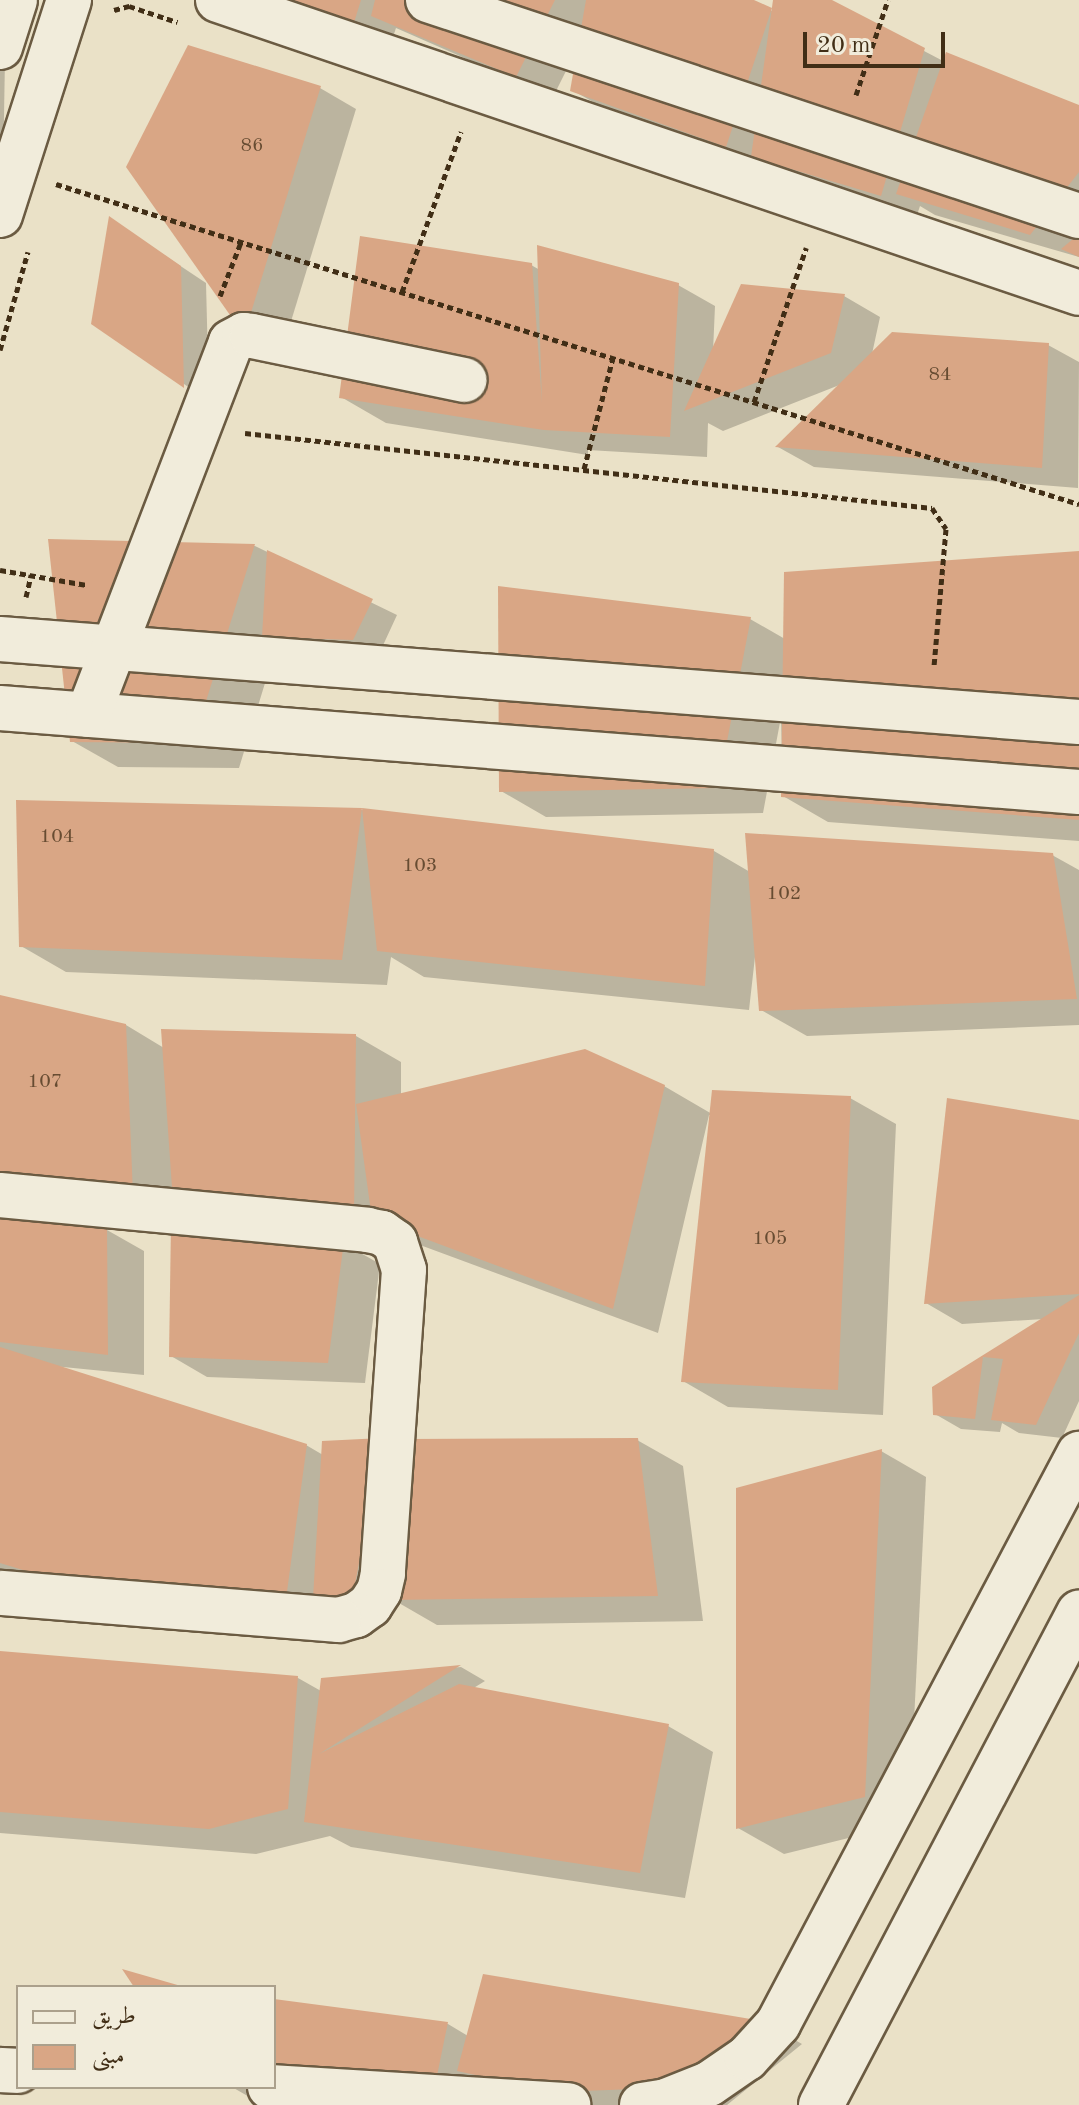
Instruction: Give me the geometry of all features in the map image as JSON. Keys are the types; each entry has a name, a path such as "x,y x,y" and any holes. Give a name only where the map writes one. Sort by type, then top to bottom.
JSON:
{"street":[{"path":"0,47 15,0"},
{"path":"15,229 69,0"},
{"path":"428,0 1079,216"},
{"path":"203,13 1079,293"},
{"path":"88,715 227,348 244,335 465,380"},
{"path":"0,639 1079,722"},
{"path":"0,708 1079,792"},
{"path":"0,1195 367,1230 382,1233 395,1242 404,1270 383,1574 379,1591 370,1605 356,1615 339,1620 0,1593"},
{"path":"642,2105 666,2101 709,2084 747,2058 778,2024 1079,1454"},
{"path":"821,2105 1079,1613"},
{"path":"276,2087 568,2105"}],"path":[{"path":"842,138 888,0"},
{"path":"110,12 129,6 203,13"},
{"path":"402,292 465,120"},
{"path":"47,181 1079,504"},
{"path":"0,350 15,229"},
{"path":"754,402 809,237"},
{"path":"584,469 613,358"},
{"path":"197,428 932,508 946,529 930,711"},
{"path":"0,570 89,586"}],"building":[{"path":"289,0 361,0 352,29"},
{"path":"375,0 555,0 516,77 371,16"},
{"path":"586,0 754,0 772,8 726,147 570,91"},
{"path":"773,0 832,0 925,48 881,196 751,157"},
{"path":"188,45 321,86 244,335 126,167"},
{"path":"946,52 1079,105 1079,172 1030,235 896,194"},
{"path":"109,216 181,266 184,388 91,324"},
{"path":"1079,234 1079,257 1061,249"},
{"path":"360,236 532,263 542,403 537,245 679,283 670,437 544,430 339,398"},
{"path":"741,284 845,294 831,353 684,411"},
{"path":"892,332 1049,343 1042,468 775,447"},
{"path":"48,539 255,544 193,743 70,742"},
{"path":"267,550 373,599 353,640 262,637"},
{"path":"1079,551 1079,820 781,797 784,572"},
{"path":"498,586 751,617 718,788 499,792"},
{"path":"16,800 362,808 342,960 19,947"},
{"path":"362,808 714,849 705,986 377,951"},
{"path":"745,833 1053,853 1077,999 759,1011"},
{"path":"0,995 126,1024 133,1195 0,1181"},
{"path":"161,1029 356,1034 354,1216 173,1202"},
{"path":"585,1049 665,1085 613,1309 372,1219 356,1104"},
{"path":"712,1090 851,1096 838,1390 681,1382"},
{"path":"947,1098 1079,1120 1079,1294 924,1304"},
{"path":"0,1213 107,1228 108,1355 0,1342"},
{"path":"171,1224 344,1241 328,1363 169,1357"},
{"path":"1079,1295 1079,1333 1036,1425 991,1420 1003,1359 983,1357 975,1419 933,1415 932,1387"},
{"path":"0,1347 307,1444 286,1599 62,1582 0,1563"},
{"path":"382,1438 353,1595 313,1599 322,1441"},
{"path":"638,1438 658,1596 390,1600 407,1439"},
{"path":"882,1449 865,1797 736,1829 736,1488"},
{"path":"0,1651 298,1676 288,1809 209,1829 0,1812"},
{"path":"461,1665 319,1754 459,1684 669,1724 640,1873 304,1822 321,1678"},
{"path":"122,1969 178,1985 133,1985"},
{"path":"483,1974 768,2022 687,2087 556,2092 457,2071"},
{"path":"276,1999 448,2022 433,2095 276,2082"}]}
